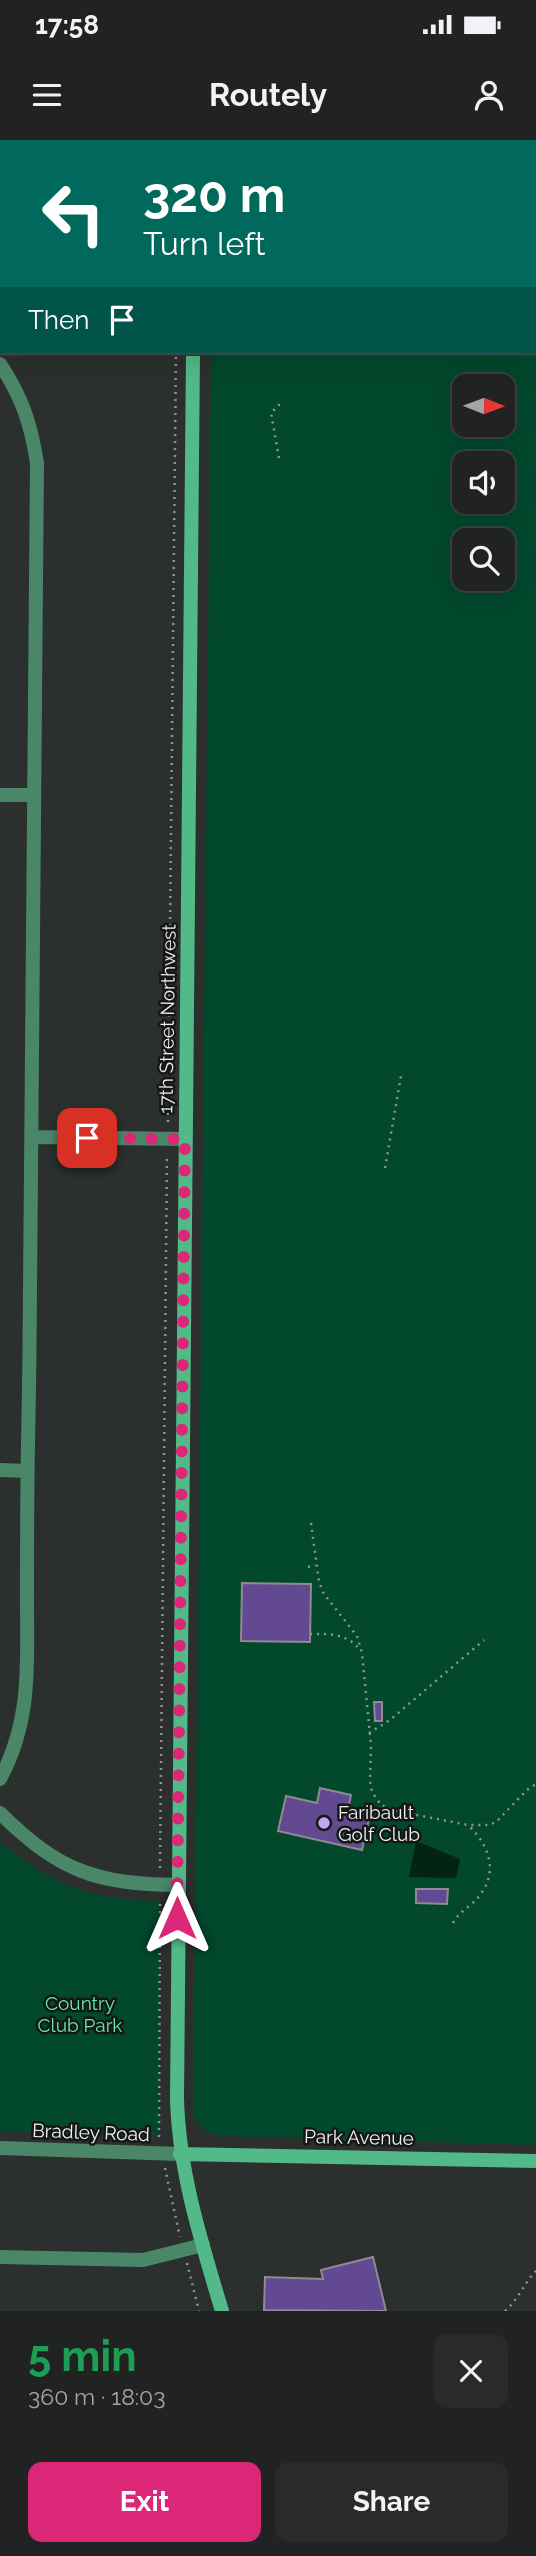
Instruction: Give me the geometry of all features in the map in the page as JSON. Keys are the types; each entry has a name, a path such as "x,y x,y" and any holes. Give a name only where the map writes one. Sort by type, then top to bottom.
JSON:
{"street":[{"name":"17th Street Northwest","path":"193,354 177,2099 180,2154 186,2186 222,2311"},
{"path":"0,364 20,396 32,429 37,464 34,1137 27,1471 26,1694 18,1740 0,1779"},
{"path":"0,795 34,795"},
{"path":"34,1137 185,1139"},
{"path":"0,1470 27,1471"},
{"path":"0,1813 39,1849 84,1874 121,1882 177,1885"},
{"name":"Bradley Road","path":"0,2148 180,2154"},
{"name":"Park Avenue","path":"180,2154 536,2161"},
{"path":"0,2257 143,2260 203,2245"}],"path":[{"path":"279,458 271,413 281,403"},
{"path":"384,1168 401,1076"},
{"path":"312,1523 315,1565 324,1594 357,1636 362,1653 370,1781 372,1792 381,1805 396,1811 479,1826 496,1822 536,1784"},
{"path":"308,1567 315,1565"},
{"path":"310,1634 336,1634 346,1637 362,1653"},
{"path":"369,1733 390,1720 484,1640"},
{"path":"453,1923 462,1910 481,1894 489,1871 488,1850 478,1834 468,1825"},
{"path":"505,2311 536,2271"}],"green space":[{"name":"Faribault Golf Club","path":"211,354 536,354 536,2145 218,2136 198,2123 193,2115"},
{"name":"Country Club Park","path":"0,1842 38,1870 74,1888 113,1898 160,1901 159,2135 0,2131"}],"shaded area":[{"path":"416,1841 460,1859 456,1878 409,1877"}],"building":[{"path":"242,1583 311,1584 310,1642 241,1641"},
{"path":"374,1702 382,1702 382,1721 375,1721"},
{"name":"Faribault Golf Club","path":"320,1788 351,1795 348,1810 370,1815 362,1850 278,1831 286,1796 317,1803"},
{"path":"416,1889 448,1889 447,1904 416,1903"},
{"path":"373,2257 386,2311 264,2310 265,2277 323,2279 321,2270"}],"place":[{"name":"Faribault Golf Club","path":"324,1823"}],"route":[{"path":"87,1138 185,1139 177,1918"}]}
